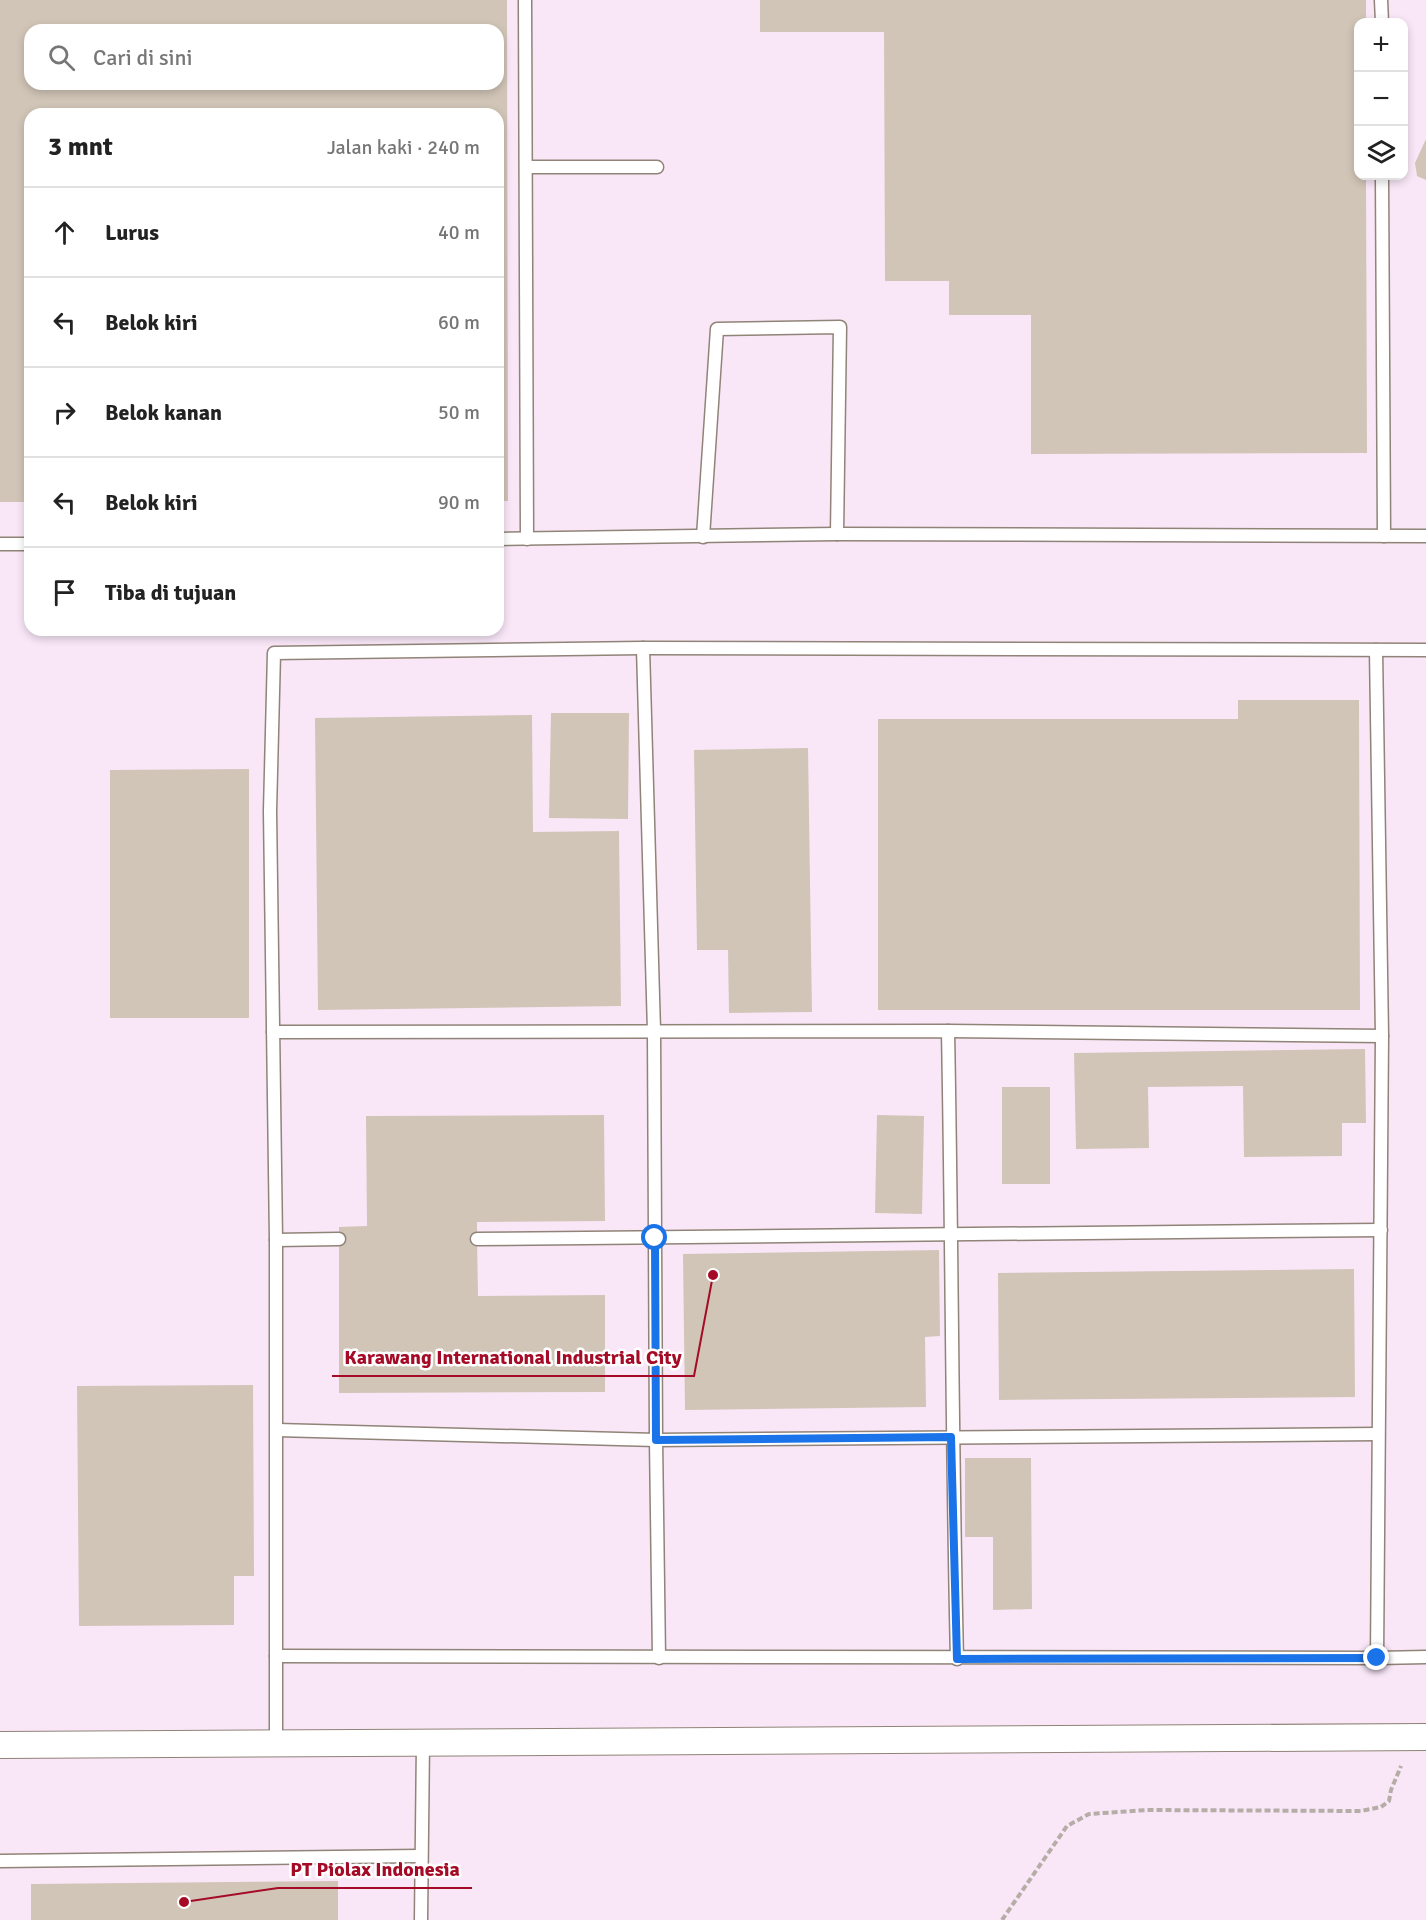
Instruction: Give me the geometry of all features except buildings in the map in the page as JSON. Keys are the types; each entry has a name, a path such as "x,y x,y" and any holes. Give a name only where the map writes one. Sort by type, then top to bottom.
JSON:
{"street":[{"path":"0,1745 1420,1737"}],"lane":[{"path":"525,0 527,539"},
{"path":"1382,0 1382,18"},
{"path":"527,167 657,167"},
{"path":"1382,180 1384,536"},
{"path":"703,537 717,329 840,327 837,534"},
{"path":"504,539 837,534 1426,536"},
{"path":"0,544 24,544"},
{"path":"643,648 654,1031 658,1658"},
{"path":"276,1743 276,1240 270,811 273,653 643,648 1426,650"},
{"path":"1376,650 1382,1036 1377,1658"},
{"path":"273,1032 948,1031 1382,1036"},
{"path":"948,1031 952,1235 951,1437 957,1659"},
{"path":"477,1239 1381,1230"},
{"path":"276,1240 339,1239"},
{"path":"277,1430 656,1440 1378,1434"},
{"path":"276,1656 957,1659 1426,1658"},
{"path":"421,1920 423,1742"},
{"path":"0,1861 420,1857"}],"path":[{"path":"1002,1920 1067,1826 1089,1814 1147,1810 1360,1811 1381,1807 1389,1801 1391,1790 1420,1737"}],"shaded area":[{"path":"0,0 1426,0 1426,1920 0,1920"}],"place":[{"name":"Karawang International Industrial City","path":"713,1275"},
{"name":"PT Piolax Indonesia","path":"184,1902"}],"route":[{"path":"655,1238 656,1440 951,1437 957,1659 1377,1658"}]}
